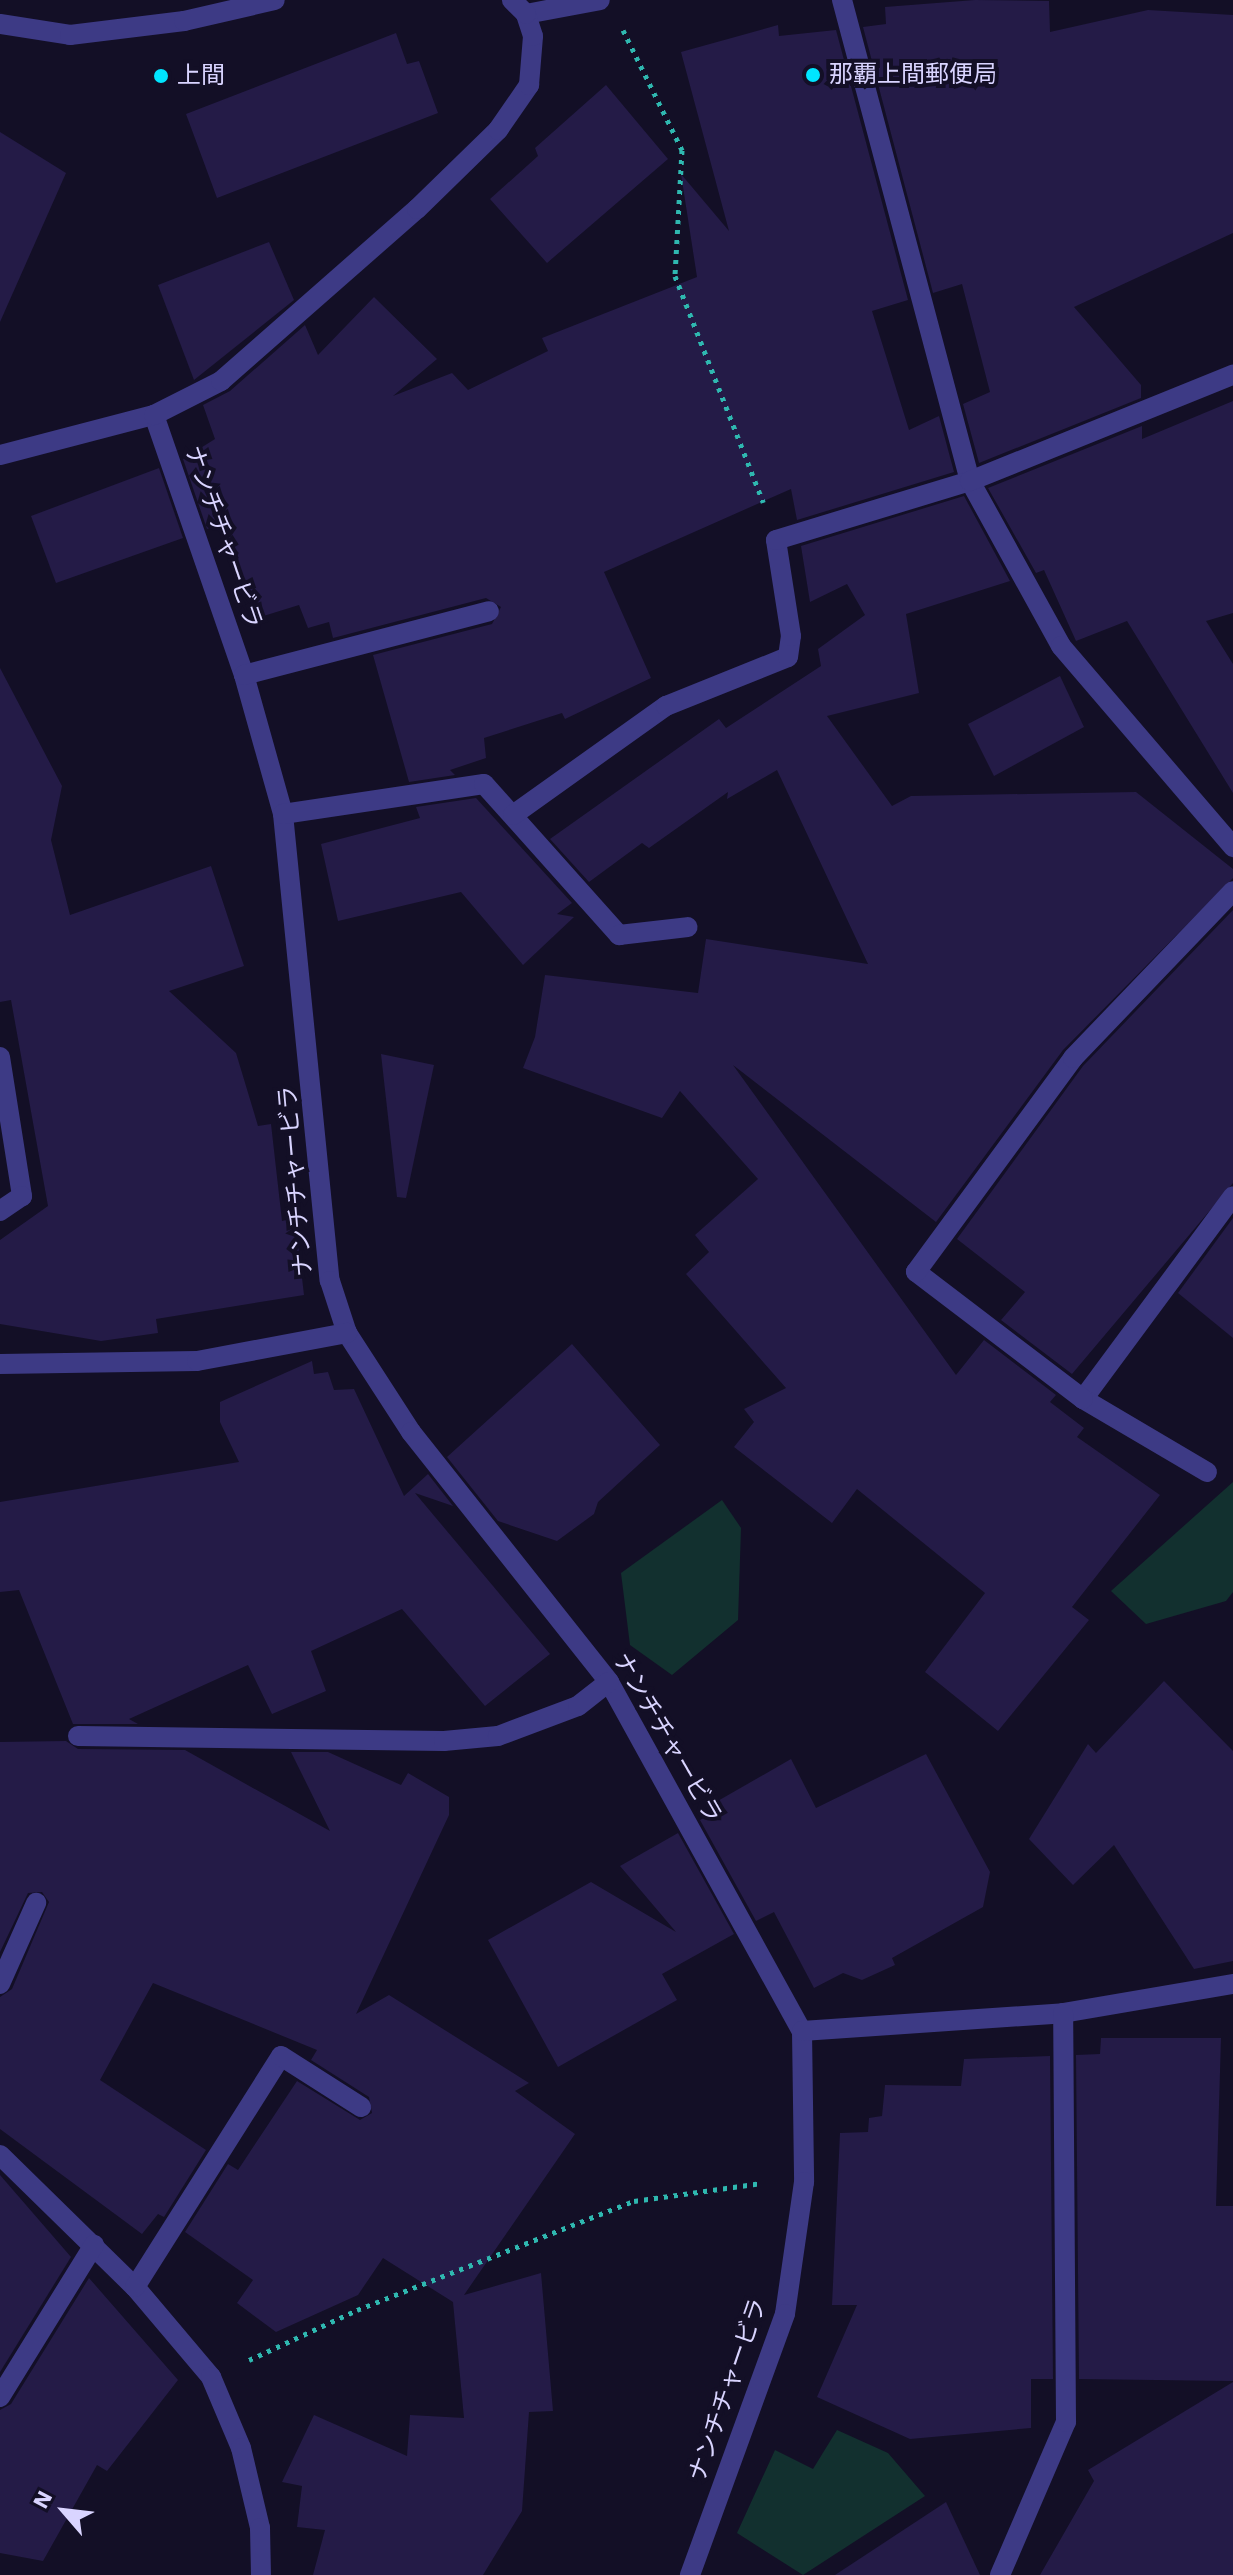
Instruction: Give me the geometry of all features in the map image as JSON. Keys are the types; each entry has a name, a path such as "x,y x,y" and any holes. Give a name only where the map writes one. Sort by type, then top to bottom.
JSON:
{"street":[{"path":"0,24 70,35 184,21 275,0"},
{"path":"0,455 154,415 221,381 498,130 529,85 534,56 523,5 600,0"},
{"path":"842,0 970,481 1061,646 1233,847"},
{"path":"513,815 666,706 788,657 791,636 776,540 970,481 1233,375"},
{"name":"ナンチチャービラ","path":"154,415 244,675 283,814 330,1281 347,1333 411,1432 609,1682 802,2031 804,2182 785,2314 690,2575"},
{"path":"244,675 489,611"},
{"path":"283,814 484,784 619,935 688,927"},
{"path":"1207,1472 1083,1399 916,1272 1073,1058 1233,891"},
{"path":"0,1057 22,1196 0,1211"},
{"path":"1083,1399 1233,1196"},
{"path":"1,1367 197,1361 347,1333"},
{"path":"78,1736 458,1740 498,1736 578,1706 609,1682"},
{"path":"0,1984 36,1903"},
{"path":"802,2031 1063,2013 1233,1984"},
{"path":"1000,2575 1066,2422 1063,2013"},
{"path":"135,2287 281,2056 361,2107"},
{"path":"0,2155 135,2287 211,2377 241,2448 260,2528 261,2575"},
{"path":"0,2397 94,2245"}],"path":[{"path":"616,14 682,150 675,276 776,540"},
{"path":"211,2377 357,2310 634,2201 804,2182"}],"green space":[{"path":"1233,1482 1233,1592 1226,1601 1146,1624 1111,1591"},
{"path":"722,1500 741,1528 738,1620 672,1675 630,1645 621,1573"},
{"path":"837,2430 888,2453 925,2496 803,2575 737,2533 775,2450 813,2469"}],"building":[{"path":"975,0 1049,1 1050,32 1148,10 1233,15 1233,233 1074,307 1141,385 1141,398 979,463 963,404 990,392 962,284 933,293 863,27 886,24 885,7"},
{"path":"778,25 779,36 836,30 908,300 872,311 909,430 939,416 954,472 797,520 791,489 604,572 651,678 565,719 562,713 484,738 486,758 450,770 455,775 409,782 373,655 492,624 501,607 486,598 333,638 329,622 308,628 299,605 257,618 224,523 207,529 183,459 215,439 203,405 230,391 305,325 318,355 374,297 437,359 393,396 452,373 468,390 548,351 542,338 697,277 681,174 729,231 681,52"},
{"path":"396,33 407,64 419,61 438,113 217,198 186,114"},
{"path":"606,85 668,159 547,263 490,199 538,156 535,148"},
{"path":"0,132 66,173 0,322"},
{"path":"269,242 294,300 194,380 158,285"},
{"path":"1233,401 1233,613 1206,621 1233,664 1233,793 1127,621 1076,641 1044,570 1036,573 988,488 1142,426 1142,439"},
{"path":"159,468 183,538 56,583 31,516"},
{"path":"964,496 1010,581 906,614 919,693 827,716 892,806 911,796 1136,792 1233,869 1233,878 1063,1050 936,1222 733,1065 956,1375 984,1340 1056,1395 1050,1402 1084,1428 1077,1437 1160,1495 1072,1607 1089,1620 998,1731 925,1672 985,1593 857,1489 832,1523 734,1447 754,1422 744,1409 786,1388 686,1274 709,1252 695,1235 758,1179 680,1091 662,1118 523,1068 535,1037 545,975 698,993 706,939 868,964 777,770 727,799 728,792 649,848 642,843 589,882 550,839 719,719 726,728 821,666 818,649 865,615 847,584 810,602 801,546"},
{"path":"0,668 62,786 51,840 70,915 211,866 244,966 169,991 236,1053 258,1126 271,1124 282,1221 295,1218 304,1295 156,1319 158,1333 101,1341 0,1324 0,1240 48,1206 11,1000 0,1002"},
{"path":"1060,676 1084,727 994,776 968,724"},
{"path":"476,798 572,903 557,914 574,917 523,965 461,892 338,921 321,844 420,818 416,807"},
{"path":"1233,910 1233,1183 1072,1374 1001,1320 1025,1292 957,1239 1083,1066"},
{"path":"381,1054 434,1065 406,1198 397,1197"},
{"path":"1233,1218 1233,1338 1178,1293"},
{"path":"572,1344 660,1445 598,1502 594,1514 557,1541 498,1521 447,1457"},
{"path":"312,1361 314,1374 328,1372 334,1390 354,1389 404,1496 428,1474 453,1506 415,1493 550,1654 485,1706 402,1609 311,1651 326,1691 272,1714 248,1665 129,1719 138,1724 73,1724 19,1590 0,1592 0,1502 239,1462 220,1422 220,1402"},
{"path":"1164,1681 1233,1751 1233,1961 1194,1969 1114,1845 1073,1885 1029,1839 1088,1744 1096,1753"},
{"path":"66,1741 78,1749 185,1750 330,1831 291,1752 328,1752 401,1785 408,1773 449,1797 449,1815 356,2014 389,1995 529,2083 515,2091 575,2134 464,2295 541,2273 553,2411 529,2412 522,2511 483,2575 313,2575 325,2530 297,2527 302,2486 282,2482 314,2415 407,2456 410,2415 464,2418 453,2302 383,2258 358,2295 276,2332 237,2303 253,2280 185,2232 228,2164 238,2170 297,2081 360,2120 372,2113 369,2097 311,2060 317,2050 153,1983 100,2080 206,2150 164,2217 158,2214 142,2234 0,2129 0,1997 12,1989 49,1902 42,1892 28,1893 0,1952 0,1742"},
{"path":"926,1754 990,1872 983,1907 892,1958 895,1965 862,1980 843,1973 814,1988 774,1912 756,1921 700,1820 720,1809 716,1802 791,1759 816,1808"},
{"path":"678,1833 734,1934 662,1974 677,2000 558,2067 488,1940 591,1882 676,1932 620,1866"},
{"path":"1101,2038 1221,2038 1216,2206 1233,2206 1233,2381 1079,2379 1076,2055 1100,2054"},
{"path":"1050,2056 1053,2379 1031,2379 1031,2428 910,2439 817,2397 857,2305 832,2305 840,2133 868,2132 869,2118 882,2116 885,2085 961,2086 964,2059"},
{"path":"0,2175 71,2257 0,2372"},
{"path":"89,2278 178,2380 107,2471 97,2465 43,2561 0,2553 0,2410 11,2404"},
{"path":"1233,2382 1233,2575 1040,2575 1094,2481 1088,2470"},
{"path":"946,2502 980,2575 835,2575"}],"place":[{"name":"那覇上間郵便局","path":"813,75"},
{"name":"上間","path":"161,76"}]}
